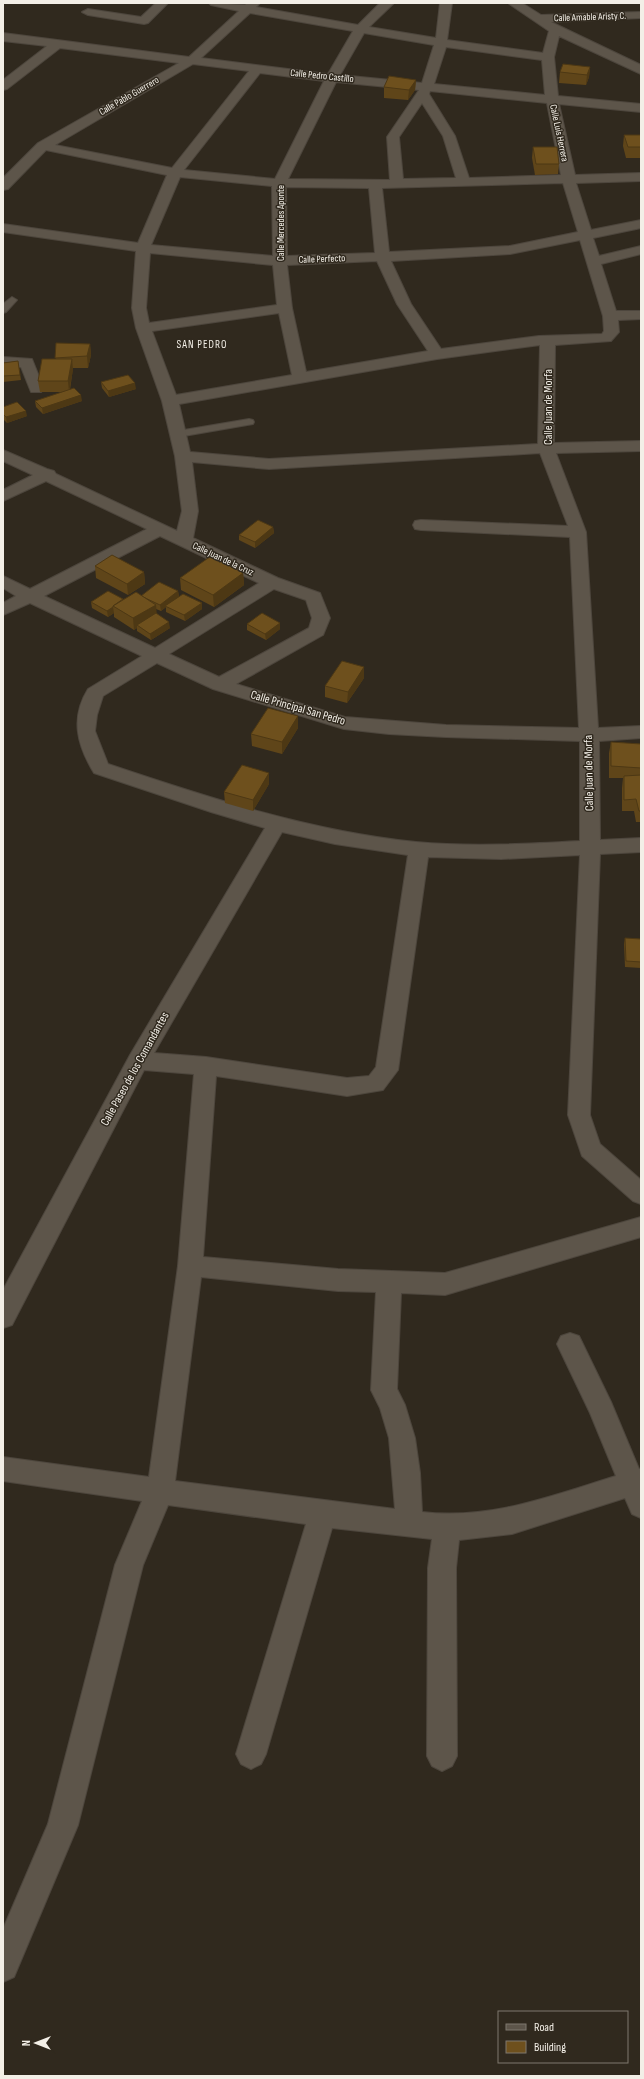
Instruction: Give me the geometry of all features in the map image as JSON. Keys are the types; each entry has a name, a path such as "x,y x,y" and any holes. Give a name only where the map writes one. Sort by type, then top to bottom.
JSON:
{"street":[{"path":"75,45 87,30 93,13 144,21 162,3"},
{"path":"215,3 251,6 360,29 441,43 548,57"},
{"name":"Calle Mercedes Aponte","path":"300,378 285,308 280,261 280,183 332,78 360,29 384,5 388,3"},
{"path":"397,183 392,137 425,90 441,43 446,3"},
{"path":"514,3 555,30 636,63 641,70"},
{"name":"Calle Pablo Guerrero","path":"3,186 43,146 192,60 251,6"},
{"name":"Calle Amable Aristy C.","path":"538,19 641,14"},
{"name":"Calle Luis Herrera","path":"542,340 606,338 612,332 610,316 569,180 552,99 548,57 555,30"},
{"name":"Calle Pedro Castillo","path":"3,37 425,90 552,99 641,108"},
{"path":"3,86 59,43"},
{"path":"184,540 190,511 178,434 170,401 143,328 140,308 143,248 175,172 257,69"},
{"path":"425,90 449,136 464,182"},
{"path":"43,146 175,172 280,183 375,184 641,178"},
{"path":"375,184 382,257 404,304 437,354"},
{"name":"Calle Perfecto","path":"3,228 143,248 280,261 510,250 641,224"},
{"path":"594,261 641,250"},
{"path":"143,328 285,308"},
{"path":"610,316 641,315"},
{"path":"170,401 437,354 542,340"},
{"name":"Calle Juan de Morfa","path":"542,340 548,346 546,448 578,532 589,735 590,847 579,1115 590,1149 641,1194"},
{"path":"3,362 27,362 36,389"},
{"path":"182,456 269,464 546,448 641,446"},
{"name":"Calle Juan de la Cruz","path":"3,455 48,474 272,582 314,597 321,618 317,631 220,685"},
{"path":"3,496 48,474"},
{"path":"421,525 578,532"},
{"path":"3,610 160,529"},
{"name":"Calle Principal San Pedro","path":"3,581 29,596 220,685 344,723 388,728 446,731 589,735 641,732"},
{"path":"272,582 95,693 86,716 87,740 101,768 222,810 276,826 363,843 419,850 509,851 641,845"},
{"name":"Calle Paseo de los Comandantes","path":"3,1317 8,1290 138,1061 276,826"},
{"path":"138,1061 206,1066 347,1087 375,1084 387,1070 419,850"},
{"path":"3,1966 63,1825 129,1565 160,1491 190,1266 206,1066"},
{"path":"190,1266 338,1280 445,1284 641,1227"},
{"path":"389,1282 384,1390 393,1405 406,1462 409,1525"},
{"path":"3,1469 323,1514 409,1525 447,1528 512,1521 638,1490 570,1344"},
{"path":"252,1754 323,1514"},
{"path":"442,1756 442,1568 447,1528"}],"lane":[{"path":"3,310 12,300"},
{"path":"178,434 249,422"}],"building":[{"path":"563,64 590,67 587,75 560,72"},
{"path":"389,76 416,80 409,90 384,87"},
{"path":"624,135 641,135 641,147 628,147"},
{"path":"533,147 557,147 559,164 536,164"},
{"path":"56,343 90,344 87,356 55,358"},
{"path":"42,359 72,359 68,381 38,381"},
{"path":"18,361 20,375 3,376 3,363"},
{"path":"128,375 135,383 108,391 101,382"},
{"path":"74,388 81,395 42,408 35,401"},
{"path":"17,402 26,411 6,417 3,414 3,407"},
{"path":"258,520 273,527 255,542 239,535"},
{"path":"112,555 144,572 127,584 95,566"},
{"path":"211,556 243,573 213,595 180,578"},
{"path":"159,582 178,591 160,605 141,596"},
{"path":"108,591 123,599 107,611 91,602"},
{"path":"136,592 156,605 133,618 113,606"},
{"path":"183,594 202,603 184,615 165,606"},
{"path":"156,613 169,622 150,634 137,625"},
{"path":"262,613 280,623 265,634 247,624"},
{"path":"342,661 364,667 348,692 325,686"},
{"path":"268,708 298,716 282,742 251,734"},
{"path":"611,742 641,744 641,768 611,766"},
{"path":"242,765 269,773 253,800 224,792"},
{"path":"641,775 641,811 639,811 636,799 624,800 624,776"},
{"path":"625,938 641,939 641,962 626,961"}],"district":[{"name":"SAN PEDRO","path":"202,344"}]}
